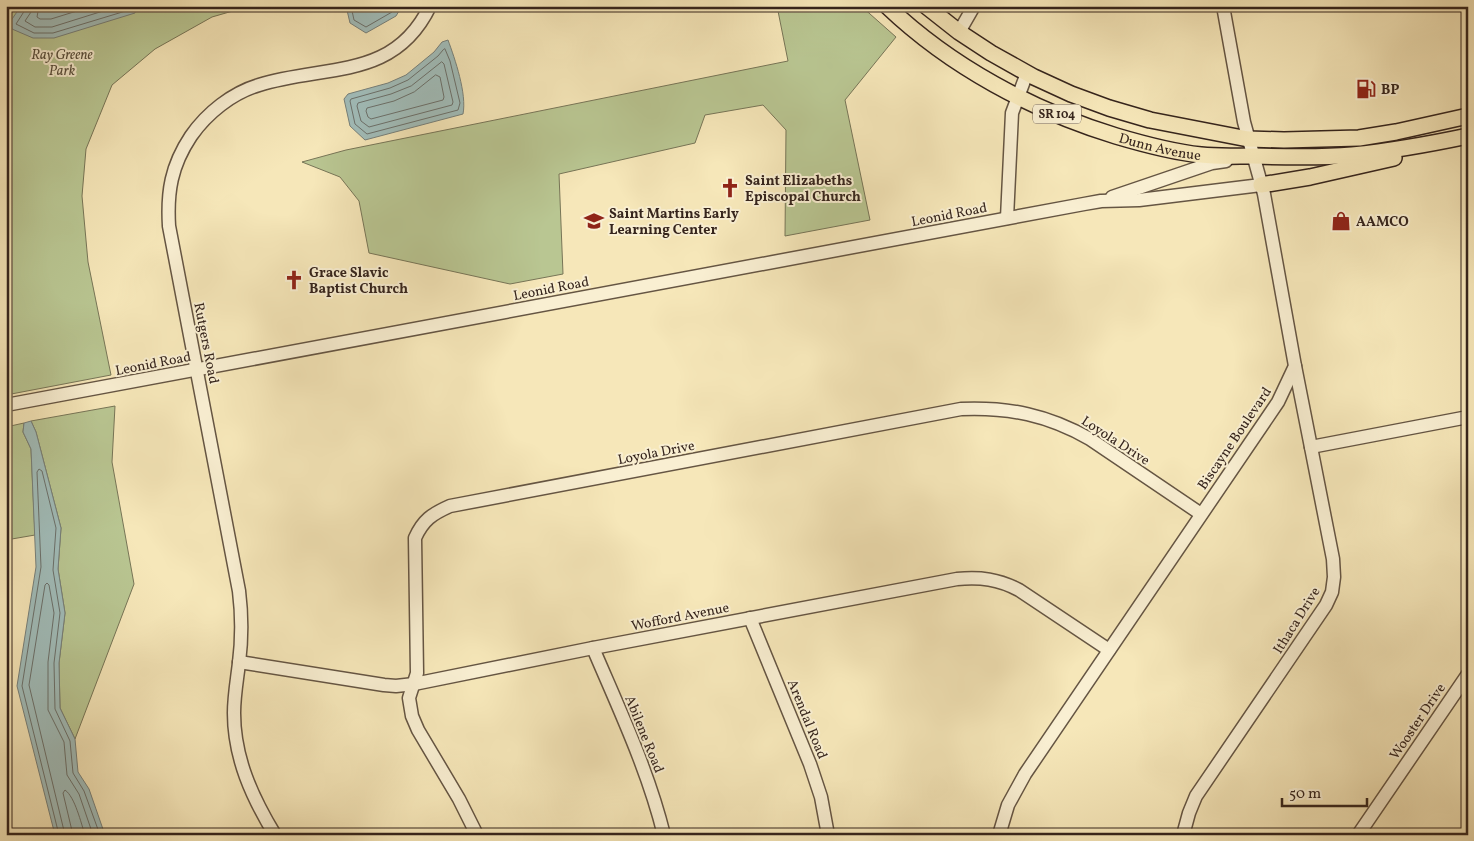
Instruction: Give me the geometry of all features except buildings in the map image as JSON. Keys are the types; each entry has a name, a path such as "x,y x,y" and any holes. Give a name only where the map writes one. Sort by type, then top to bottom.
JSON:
{"main road":[{"name":"Dunn Avenue","path":"887,6 955,60 990,81 1075,122 1141,143 1200,155 1300,158 1352,155 1463,137"},
{"name":"Dunn Avenue","path":"926,6 958,32 1027,73 1072,94 1150,120 1248,138 1284,140 1359,138 1468,116"},
{"path":"1261,185 1439,148 1463,137"}],"street":[{"name":"Rutgers Road","path":"275,835 252,793 245,775 235,732 234,712 242,624 239,591 168,226 167,204 169,186 174,168 195,130 225,101 258,85 374,61 406,40 419,26 430,6"},
{"path":"958,32 974,6"},
{"path":"1222,6 1248,138 1261,185 1295,366"},
{"path":"1007,218 1012,113 1027,73"},
{"name":"Leonid Road","path":"6,406 1101,201 1212,163 1253,156"},
{"name":"Leonid Road","path":"1101,201 1139,200 1261,185"},
{"name":"Ithaca Drive","path":"1183,835 1196,796 1326,606 1332,592 1334,577 1333,560 1295,366"},
{"name":"Biscayne Boulevard","path":"999,835 1008,805 1018,786 1278,402 1295,366"},
{"name":"Loyola Drive","path":"477,835 459,799 418,730 412,716 409,698 417,673 415,538 420,527 428,518 450,506 961,410 996,409 1035,415 1073,429 1201,514"},
{"path":"1311,446 1468,417"},
{"name":"Wofford Avenue","path":"239,662 384,685 414,684 593,648 972,577 1004,583 1019,590 1109,650"},
{"name":"Arendal Road","path":"750,618 810,764 821,797 828,835"},
{"name":"Abilene Road","path":"593,648 642,763 664,835"},
{"name":"Wooster Drive","path":"1358,835 1468,674"}],"green space":[{"name":"Ray Greene Park","path":"6,6 250,6 212,17 155,49 112,85 86,149 82,196 88,262 111,375 6,395"},
{"path":"777,6 861,6 896,37 845,100 870,220 785,236 786,130 763,105 705,115 695,143 559,174 563,274 510,284 369,253 359,201 340,177 302,162 346,150 788,61"},
{"path":"115,406 112,462 134,584 75,739 60,708 59,663 65,613 58,569 61,528 36,432 31,421"},
{"path":"24,423 23,432 31,449 35,535 6,540 6,427"}],"water":[{"path":"21,6 136,6 135,13 54,38 33,38 12,29 10,22"},
{"path":"346,6 402,6 396,16 366,33 350,23"},
{"path":"448,40 462,87 463,114 365,140 350,126 344,99 348,94 388,83 406,75 434,52 442,42"},
{"path":"31,421 36,432 61,528 58,569 65,613 59,663 60,708 75,739 78,772 89,789 105,835 55,835 17,686 36,567 31,449 23,432 24,423"}],"place":[{"name":"BP","path":"1366,89"},
{"name":"Saint Elizabeths Episcopal Church","path":"730,188"},
{"name":"Saint Martins Early Learning Center","path":"594,221"},
{"name":"AAMCO","path":"1341,221"},
{"name":"Grace Slavic Baptist Church","path":"294,280"}]}
